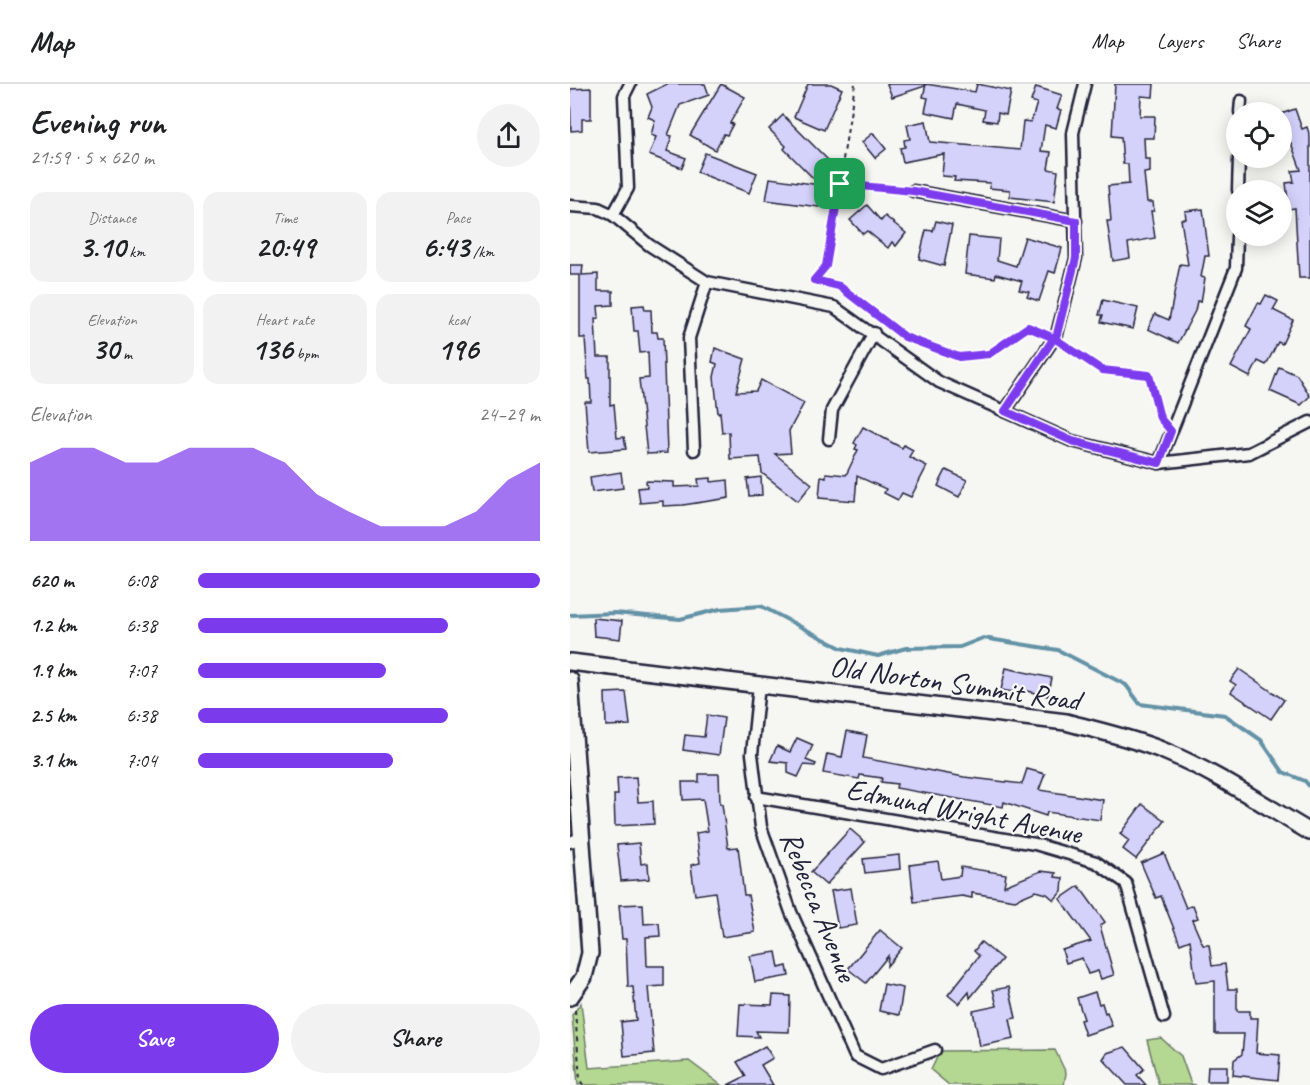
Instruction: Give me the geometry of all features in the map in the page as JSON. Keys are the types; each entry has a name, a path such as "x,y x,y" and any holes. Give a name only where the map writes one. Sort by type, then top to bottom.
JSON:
{"main road":[{"name":"Old Norton Summit Road","path":"570,662 1066,722 1119,735 1164,751 1203,769 1310,832"},
{"path":"570,680 576,840 590,953 584,977 570,997"}],"street":[{"path":"613,215 628,188 624,96 630,84"},
{"path":"1005,411 1054,338 1076,258 1072,133 1085,84"},
{"path":"913,191 1076,221"},
{"path":"570,206 598,208 613,215 649,245 707,282 834,307 939,381 1072,441 1159,463 1249,453 1310,422"},
{"path":"1159,463 1236,268 1237,246"},
{"path":"694,450 689,338 707,282"},
{"path":"829,439 832,410 874,333"},
{"name":"Rebecca Avenue","path":"759,685 752,754 761,826 791,912 855,1056 882,1069 935,1050"},
{"name":"Edmund Wright Avenue","path":"756,797 1035,844 1096,862 1126,883 1164,1017"}],"path":[{"path":"855,84 826,266 814,280 839,286 905,337 959,357 989,354 1028,327 1054,338 1102,370 1149,375 1160,418 1171,431"},
{"path":"840,184 913,191"},
{"path":"570,1006 576,1011 580,1080 583,1085"}],"green space":[{"path":"581,1003 589,1068 689,1061 721,1085 578,1085 572,1015"},
{"path":"1161,1038 1181,1056 1191,1084 1196,1085 1159,1085 1147,1040"},
{"path":"1055,1050 1066,1073 1064,1085 949,1085 931,1070 940,1051"}],"building":[{"path":"667,84 705,84 709,95 680,105 668,135 672,136 667,151 686,158 682,168 649,155 656,137 651,135 655,120 648,117 652,107 647,94"},
{"path":"721,84 745,97 730,123 733,124 727,135 724,134 715,150 690,135"},
{"path":"808,84 831,84 842,89 824,130 794,117"},
{"path":"887,84 925,84 925,86 892,97"},
{"path":"926,84 975,92 977,84 1011,91 1006,115 998,113 997,122 983,120 985,110 957,104 954,118 925,112 928,98 923,97"},
{"path":"1115,84 1154,84 1153,97 1141,96 1140,116 1155,116 1154,138 1144,138 1145,159 1150,159 1150,172 1144,173 1147,202 1153,202 1154,211 1151,211 1155,238 1128,243 1130,258 1113,261 1107,221 1111,221 1108,186 1129,184 1128,164 1123,164 1121,137 1112,136"},
{"path":"1036,87 1062,95 1057,109 1061,110 1056,128 1045,125 1041,151 1051,152 1048,169 1058,171 1054,202 1010,197 1010,190 989,188 990,183 954,181 955,177 942,176 944,154 903,162 900,148 905,147 904,140 910,139 907,125 926,121 930,142 1020,150 1023,121 1031,122 1037,103 1031,101"},
{"path":"591,88 591,119 582,119 582,130 571,131 570,89"},
{"path":"1295,109 1302,129 1307,127 1310,137 1310,278 1299,278 1295,208 1292,208 1292,182 1294,182 1292,171 1301,170 1292,146 1292,110"},
{"path":"783,115 833,165 823,175 819,207 766,200 770,178 820,185 784,149 786,146 769,129"},
{"path":"873,133 886,149 875,158 862,142"},
{"path":"705,153 757,173 749,193 697,172"},
{"path":"867,205 881,221 885,216 906,233 896,246 892,242 888,248 867,231 863,234 850,220"},
{"path":"1203,209 1209,256 1205,256 1201,277 1205,278 1201,302 1197,301 1195,311 1178,343 1148,329 1155,314 1169,320 1180,264 1188,265 1181,219 1186,219 1185,211"},
{"path":"936,221 952,225 944,266 919,259 926,230 933,231"},
{"path":"969,236 999,239 997,260 1016,266 1025,237 1062,248 1055,273 1049,271 1039,301 1027,297 1029,292 1019,290 1022,281 996,274 995,278 965,274"},
{"path":"570,265 583,265 582,275 598,274 598,291 613,291 613,305 598,306 599,318 595,319 597,357 610,357 610,405 614,404 617,438 624,437 626,449 589,452 585,402 591,402 590,379 588,379 585,338 580,338 580,275 570,275"},
{"path":"1266,295 1278,301 1273,310 1293,320 1282,344 1278,342 1266,365 1258,361 1250,377 1231,367 1251,329 1246,326 1258,303 1261,304"},
{"path":"1103,300 1138,308 1133,329 1101,322 1103,315 1099,315"},
{"path":"644,305 645,310 651,310 652,332 657,332 658,338 663,338 667,453 647,454 639,379 649,378 648,352 640,353 638,331 634,331 632,306"},
{"path":"715,348 745,359 736,392 756,391 761,380 804,403 789,431 791,453 775,454 812,484 798,501 762,473 760,457 730,459 729,432 722,433 720,412 718,413 714,377 717,364 712,362"},
{"path":"1279,367 1297,375 1310,396 1301,405 1270,391"},
{"path":"863,427 902,448 904,445 913,450 909,457 927,466 911,497 902,493 898,500 884,493 886,489 857,476 855,501 819,498 821,476 826,477 826,473 846,475 858,450 855,449 857,445 854,443"},
{"path":"946,470 967,480 959,497 938,486"},
{"path":"621,472 623,488 592,492 590,477"},
{"path":"761,477 762,495 749,496 747,479"},
{"path":"711,478 711,482 728,480 729,498 683,505 663,506 663,501 640,503 638,488 647,487 646,481 674,482 674,487 699,486 698,479"},
{"path":"593,618 622,621 620,639 594,636"},
{"path":"1006,668 1052,678 1048,696 1014,688 1013,692 1001,690"},
{"path":"1239,669 1284,700 1271,719 1231,692 1236,685 1230,681"},
{"path":"626,692 630,725 606,726 605,693"},
{"path":"707,715 724,718 719,755 683,750 685,735 704,737"},
{"path":"847,731 867,735 863,758 964,777 1022,784 1027,769 1045,774 1039,790 1103,800 1100,820 1047,812 1046,816 1004,802 1003,807 896,788 897,784 881,782 882,778 860,775 859,779 823,773 827,754 842,757"},
{"path":"797,738 813,745 806,760 816,764 815,766 804,765 798,777 788,773 788,763 770,761 777,746 790,752"},
{"path":"699,774 719,774 720,804 722,804 728,848 738,847 744,895 748,895 755,932 722,937 715,892 695,895 691,865 700,863 696,833 708,831 703,799 683,800 682,782 699,782"},
{"path":"636,777 638,802 653,801 654,824 615,826 614,795 618,795 617,778"},
{"path":"1142,804 1165,821 1136,859 1123,849 1129,841 1120,834"},
{"path":"850,829 865,842 826,885 811,872"},
{"path":"639,843 641,864 648,863 649,879 621,881 617,845"},
{"path":"1164,853 1186,908 1193,905 1198,918 1192,920 1203,945 1209,945 1212,966 1225,964 1228,989 1237,989 1237,1011 1250,1011 1250,1018 1258,1018 1256,1053 1280,1055 1278,1080 1233,1075 1234,1060 1242,1054 1244,1034 1215,1034 1215,981 1196,983 1190,940 1180,944 1161,896 1156,898 1141,863"},
{"path":"899,855 900,869 865,873 863,859"},
{"path":"938,861 941,879 960,876 961,867 1006,874 1004,886 1041,871 1056,873 1055,877 1063,878 1062,891 1054,900 1047,894 1036,891 1015,900 972,893 972,898 962,896 914,902 910,865"},
{"path":"1079,886 1105,922 1100,926 1114,975 1101,979 1098,971 1088,974 1082,958 1066,963 1062,950 1091,941 1060,899"},
{"path":"851,888 857,925 838,928 831,891"},
{"path":"643,904 644,924 659,923 660,936 646,937 647,966 664,966 664,986 648,987 654,1053 624,1056 621,1022 636,1020 633,987 628,987 626,939 622,939 619,905"},
{"path":"880,930 902,948 887,966 888,956 866,983 848,969"},
{"path":"981,942 1002,959 970,998 969,992 959,1004 948,995 979,956 974,951"},
{"path":"776,952 779,968 787,966 789,976 755,982 750,956"},
{"path":"884,984 903,988 899,1015 879,1011"},
{"path":"1009,987 1016,1018 1010,1019 1014,1039 980,1046 973,1011 997,1006 993,990"},
{"path":"1095,992 1112,1026 1085,1035 1080,1020 1084,1019 1077,998"},
{"path":"773,995 790,996 789,1032 756,1031 759,1037 738,1036 740,1004 772,1005"},
{"path":"765,1046 773,1058 761,1065 773,1085 728,1085 746,1076 737,1062"},
{"path":"1125,1047 1144,1069 1137,1075 1146,1085 1127,1085 1103,1059 1107,1053"},
{"path":"1208,1066 1227,1066 1227,1081 1207,1081"}],"waterway":[{"path":"570,615 615,613 680,619 720,609 761,606 841,648 878,656 906,648 960,647 983,638 1058,650 1126,685 1140,704 1225,715 1261,740 1283,772 1305,781 1310,787"}],"route":[{"path":"840,184 826,266 814,280 839,286 905,337 959,357 989,354 1028,327 1054,338 1102,370 1149,375 1160,418 1171,431 1159,463 1072,441 1005,411 1054,338 1057,334 1076,258 1076,221 913,191 840,184"}]}
